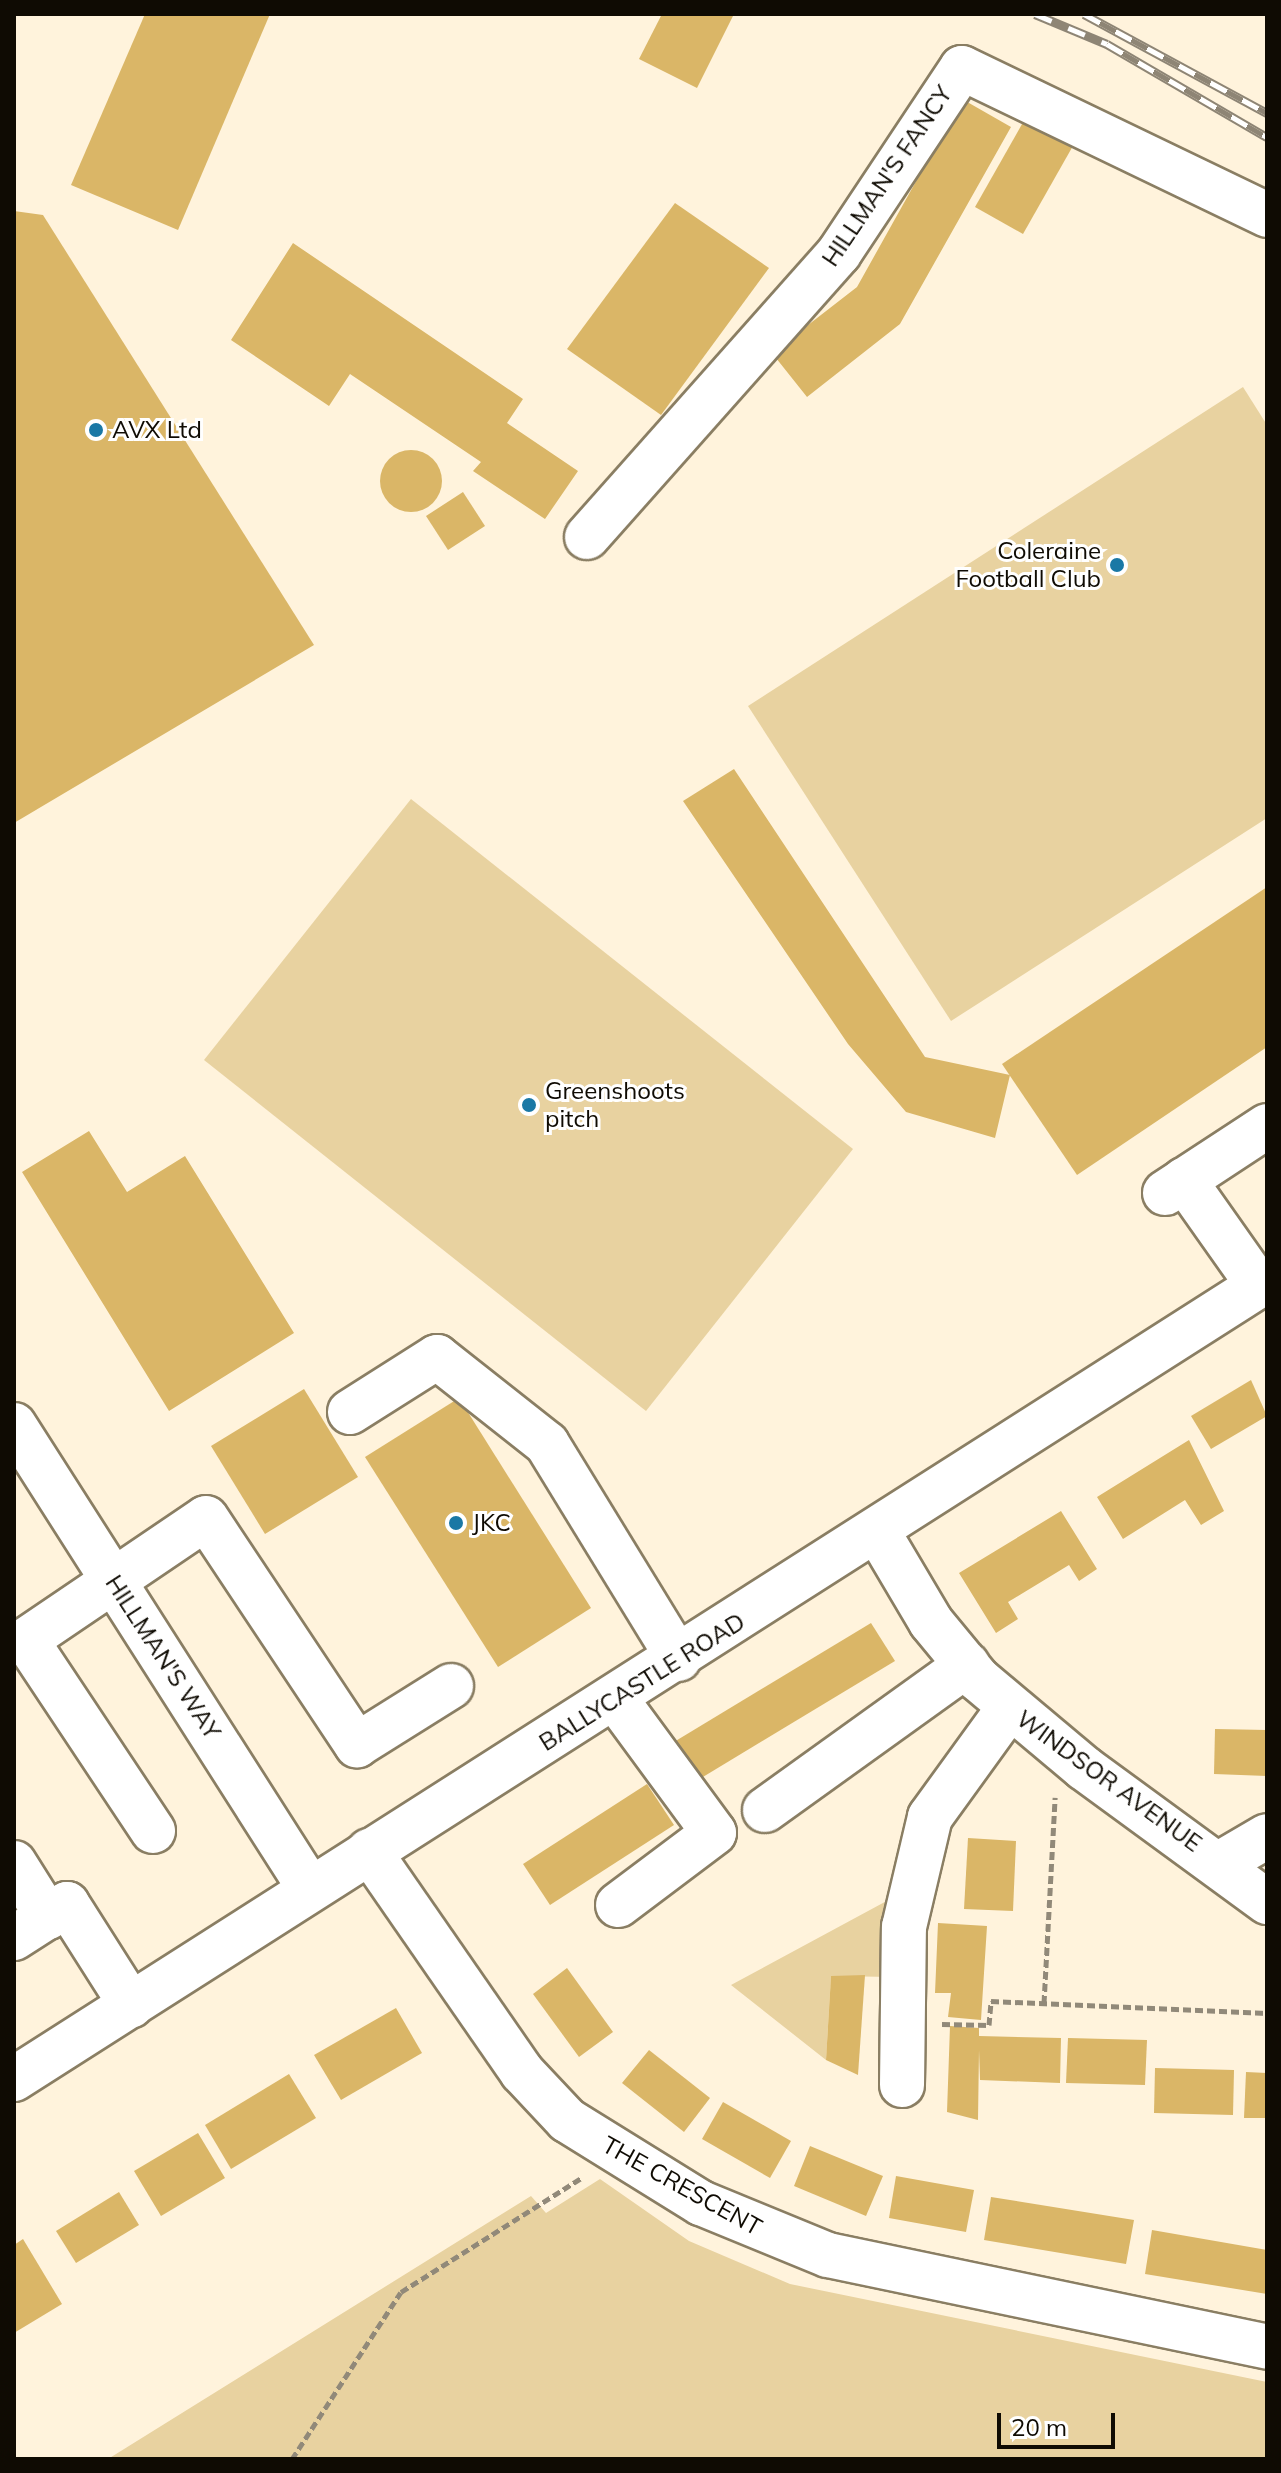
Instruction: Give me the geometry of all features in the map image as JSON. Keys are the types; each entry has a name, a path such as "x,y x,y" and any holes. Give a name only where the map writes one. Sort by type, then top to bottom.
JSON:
{"street":[{"name":"HILLMAN'S FANCY","path":"587,537 839,253 962,68 1267,215"},
{"path":"1263,1283 1174,1186 1267,1126"},
{"name":"BALLYCASTLE ROAD","path":"14,2079 369,1851 879,1534 1263,1283"},
{"path":"350,1412 437,1357 547,1444 679,1659"},
{"name":"HILLMAN'S WAY","path":"14,1425 310,1889"},
{"path":"153,1831 26,1640 112,1578 206,1518 357,1745 451,1686"},
{"name":"WINDSOR AVENUE","path":"879,1534 967,1665 1009,1708 1057,1747 1221,1863 1267,1902"},
{"path":"765,1810 967,1665"},
{"path":"615,1698 714,1833 618,1905"},
{"path":"902,2085 904,1927 930,1817 1009,1708"},
{"path":"1221,1863 1267,1836"},
{"name":"THE CRESCENT","path":"369,1851 522,2072 567,2120 619,2154 759,2232 828,2255 1267,2347"},
{"path":"14,1863 31,1928 67,1904 131,2005"}],"path":[{"path":"1044,2003 1057,1747"},
{"path":"903,2023 989,2025 991,2001 1267,2013"},
{"path":"292,2459 401,2292 619,2154"}],"shaded area":[{"name":"Coleraine Football Club","path":"1243,387 1267,425 1267,818 951,1021 748,706"},
{"name":"Greenshoots pitch","path":"411,799 853,1149 646,1411 204,1060"},
{"path":"894,1897 893,1977 831,1976 826,2060 731,1985"},
{"path":"600,2179 689,2241 790,2284 1267,2382 1267,2459 108,2459 531,2196 546,2213"}],"building":[{"path":"145,14 270,14 178,230 71,185"},
{"path":"662,14 734,14 697,88 639,59"},
{"path":"962,99 1011,127 900,324 807,397 772,353 857,287"},
{"path":"1030,110 1078,137 1023,234 975,207"},
{"path":"675,203 769,268 661,415 567,349"},
{"name":"AVX Ltd","path":"14,211 43,215 314,645 14,823"},
{"path":"293,243 523,399 507,423 578,471 545,519 473,471 481,462 350,374 329,406 231,340"},
{"path":"405,450 417,450 433,459 440,469 440,493 433,503 417,512 405,512 385,498 380,487 380,475 394,455"},
{"path":"463,492 485,526 448,550 426,516"},
{"path":"734,769 925,1057 1010,1075 995,1138 906,1112 848,1044 683,801"},
{"path":"1267,887 1267,1047 1077,1175 1002,1064"},
{"path":"89,1131 127,1192 185,1156 294,1333 169,1411 22,1172"},
{"path":"1251,1380 1267,1416 1211,1449 1191,1416"},
{"path":"304,1389 358,1477 265,1534 211,1446"},
{"path":"459,1398 591,1608 498,1667 365,1457"},
{"path":"1189,1440 1224,1511 1201,1525 1185,1500 1123,1539 1097,1497"},
{"path":"1061,1511 1097,1569 1079,1581 1069,1565 1008,1602 1018,1619 996,1633 959,1573"},
{"path":"871,1623 895,1661 688,1786 664,1748"},
{"path":"1215,1729 1267,1730 1267,1776 1214,1774"},
{"path":"647,1784 674,1825 550,1905 523,1864"},
{"path":"968,1838 1016,1841 1013,1911 964,1909"},
{"path":"938,1923 987,1926 981,2020 948,2017 951,1993 935,1993"},
{"path":"567,1968 613,2032 579,2057 533,1994"},
{"path":"865,1975 858,2075 826,2060 831,1976"},
{"path":"396,2008 422,2053 341,2100 314,2055"},
{"path":"950,2026 979,2028 979,2036 1061,2038 1060,2083 980,2080 979,2050 978,2120 947,2112"},
{"path":"1068,2038 1147,2040 1145,2085 1066,2083"},
{"path":"649,2050 710,2098 684,2132 622,2083"},
{"path":"1155,2068 1234,2070 1233,2115 1154,2113"},
{"path":"1246,2072 1267,2073 1267,2118 1244,2118"},
{"path":"289,2074 316,2118 231,2169 205,2125"},
{"path":"723,2102 791,2141 770,2178 702,2139"},
{"path":"198,2133 225,2178 161,2216 134,2171"},
{"path":"810,2146 883,2176 866,2216 794,2186"},
{"path":"896,2176 974,2190 966,2232 889,2218"},
{"path":"119,2192 139,2225 76,2263 56,2231"},
{"path":"991,2197 1134,2220 1126,2264 984,2240"},
{"path":"1152,2230 1267,2250 1267,2294 1145,2274"},
{"path":"23,2239 62,2304 14,2333 14,2245"}],"railway":[{"path":"1035,14 1107,44 1267,137"},
{"path":"1084,14 1267,113"}],"place":[{"name":"AVX Ltd","path":"96,430"},
{"name":"Coleraine Football Club","path":"1117,565"},
{"name":"Greenshoots pitch","path":"529,1105"},
{"name":"JKC","path":"456,1523"}]}
